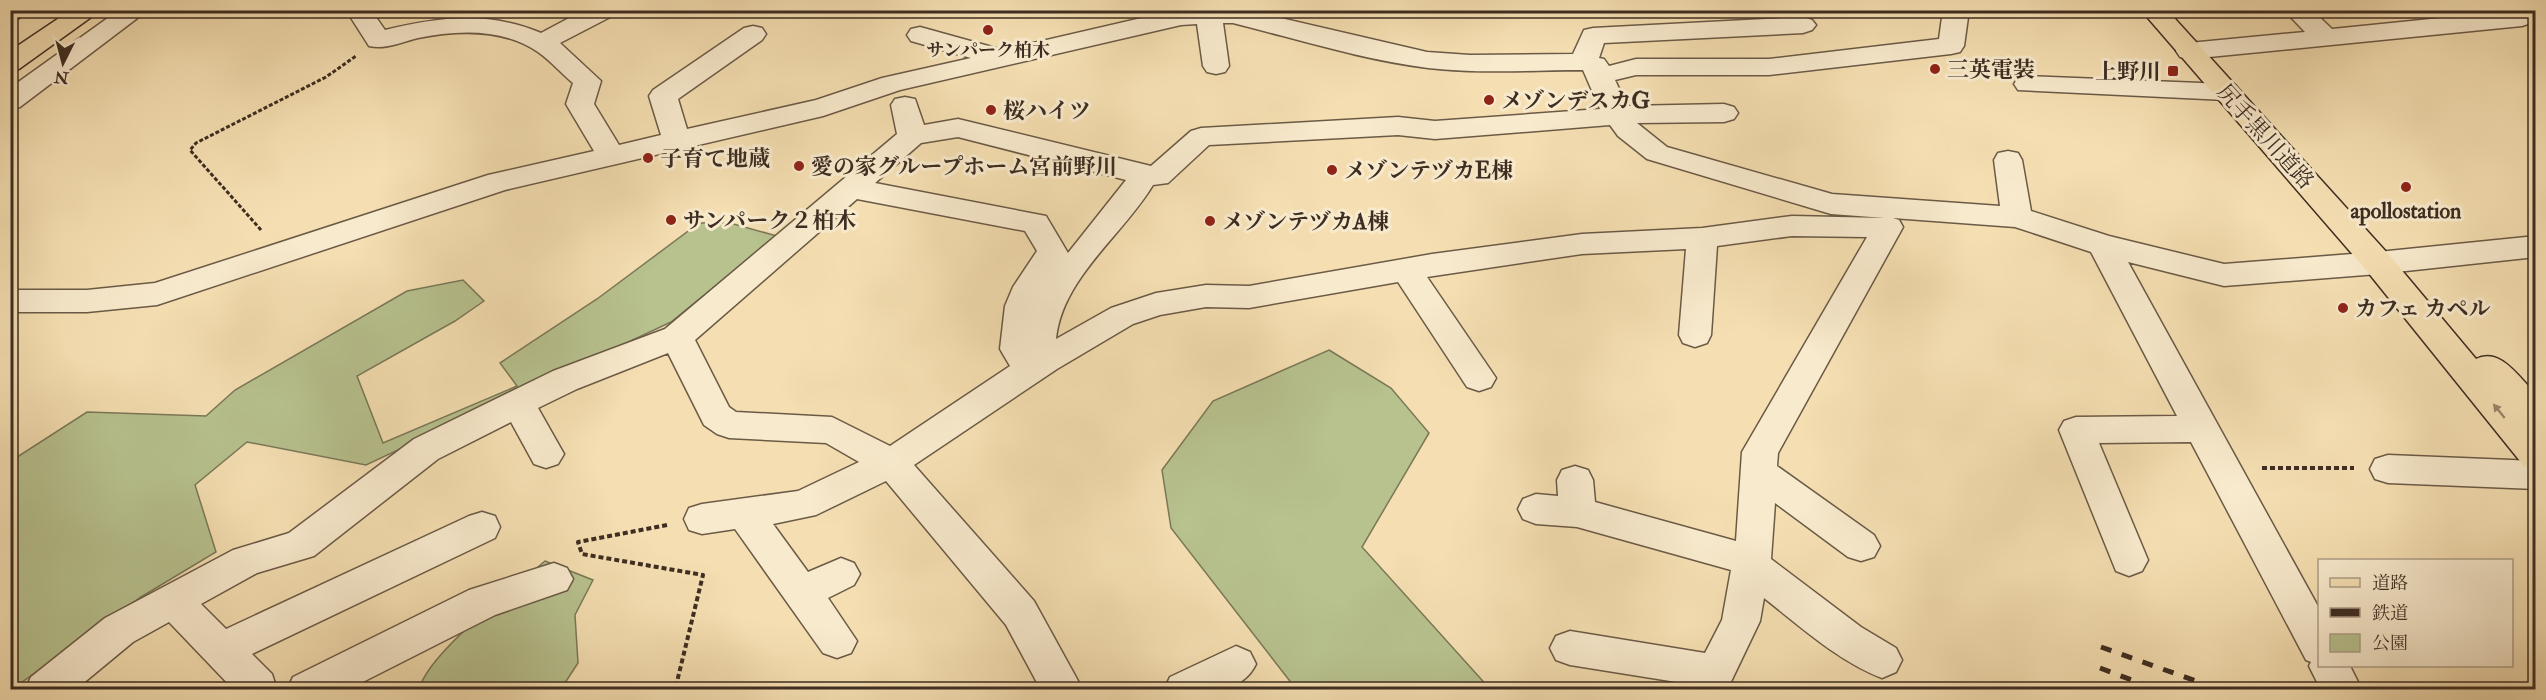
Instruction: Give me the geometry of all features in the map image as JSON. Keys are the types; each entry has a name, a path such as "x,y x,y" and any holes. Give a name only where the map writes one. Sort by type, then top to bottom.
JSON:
{"main road":[{"path":"10,13 14,10"},
{"path":"10,63 88,10"},
{"name":"尻手黒川道路","path":"2153,10 2378,263 2535,456"},
{"name":"尻手黒川道路","path":"2378,263 2483,362 2535,416"}],"street":[{"path":"10,101 136,10"},
{"path":"358,10 378,40 451,23 480,23 541,43 586,81 580,104 612,156"},
{"path":"541,43 605,10"},
{"path":"10,301 87,301 157,294 498,182 823,107 892,84 1005,58 1126,21 1230,14 1357,46 1427,60 1591,69 1769,67 1952,46 1956,10"},
{"path":"2296,10 2326,37"},
{"path":"1216,66 1230,14"},
{"path":"2189,51 2522,18"},
{"path":"1803,26 1708,39 1593,36 1591,69 1617,116 1628,130 1657,153 1831,204 2017,217 2091,240 2224,275 2378,263 2535,246"},
{"path":"920,35 1005,58"},
{"path":"677,141 663,96 749,45"},
{"path":"2028,84 2226,92"},
{"path":"45,690 119,630 246,561 301,545 426,449 565,380 677,337 852,188 908,121 958,128 1144,175 1158,176 1201,137 1398,126 1435,130 1617,116 1724,113"},
{"path":"2008,160 2017,217"},
{"path":"1038,365 1041,325 1060,282 1129,200 1144,175"},
{"path":"852,188 1035,223 1053,252 1025,290 1018,311 1016,349 1038,365"},
{"path":"702,519 802,506 891,463 1038,365 1122,316 1156,304 1206,296 1249,297 1406,270 1582,244 1702,237 1792,226 1888,227 2091,240"},
{"path":"1570,648 1695,667 1710,682 1741,621 1752,564 1760,452 1888,227"},
{"path":"1695,335 1702,237"},
{"path":"2091,240 2202,429 2318,646"},
{"path":"1406,270 1479,378"},
{"path":"677,337 716,416 729,425 832,430 891,463 1020,613 1063,690"},
{"path":"518,403 546,454"},
{"path":"2129,560 2076,430 2202,429"},
{"path":"2388,468 2535,475"},
{"path":"1759,472 1861,546"},
{"path":"1536,509 1576,496 1752,564 1847,639 1882,660"},
{"path":"744,513 837,641"},
{"path":"221,650 482,527"},
{"path":"802,592 841,574"},
{"path":"307,690 483,602 554,579"},
{"path":"174,602 258,687 256,690"},
{"path":"1184,690 1236,664"},
{"path":"2330,667 2342,690"}],"path":[{"path":"283,254 190,150 196,143 326,77 378,40"},
{"path":"2223,467 2388,468"},
{"path":"675,690 703,575 582,554 578,542 702,519"}],"green space":[{"path":"699,223 730,223 777,236 671,322 366,465 247,442 195,485 216,552 141,597 11,690 11,461 87,412 206,416 235,390 407,291 463,280 484,301 455,321 357,376 383,443 517,386 500,363 597,299"},
{"path":"1329,350 1391,388 1429,433 1362,547 1490,689 1296,689 1171,528 1162,470 1213,401"},
{"path":"545,561 593,580 575,615 578,663 561,689 419,690 425,675 454,641"}],"railway":[{"path":"2101,647 2221,690"},
{"path":"2100,668 2158,690"}],"place":[{"name":"サンパーク柏木","path":"988,30"},
{"name":"三英電装","path":"1935,69"},
{"name":"上野川","path":"2173,71"},
{"name":"メゾンデスカG","path":"1489,100"},
{"name":"桜ハイツ","path":"991,110"},
{"name":"子育て地蔵","path":"648,158"},
{"name":"愛の家グループホーム宮前野川","path":"799,166"},
{"name":"メゾンテヅカE棟","path":"1332,170"},
{"name":"apollostation","path":"2406,187"},
{"name":"サンパーク２柏木","path":"671,220"},
{"name":"メゾンテヅカA棟","path":"1210,221"},
{"name":"カフェ カペル","path":"2343,308"}]}
